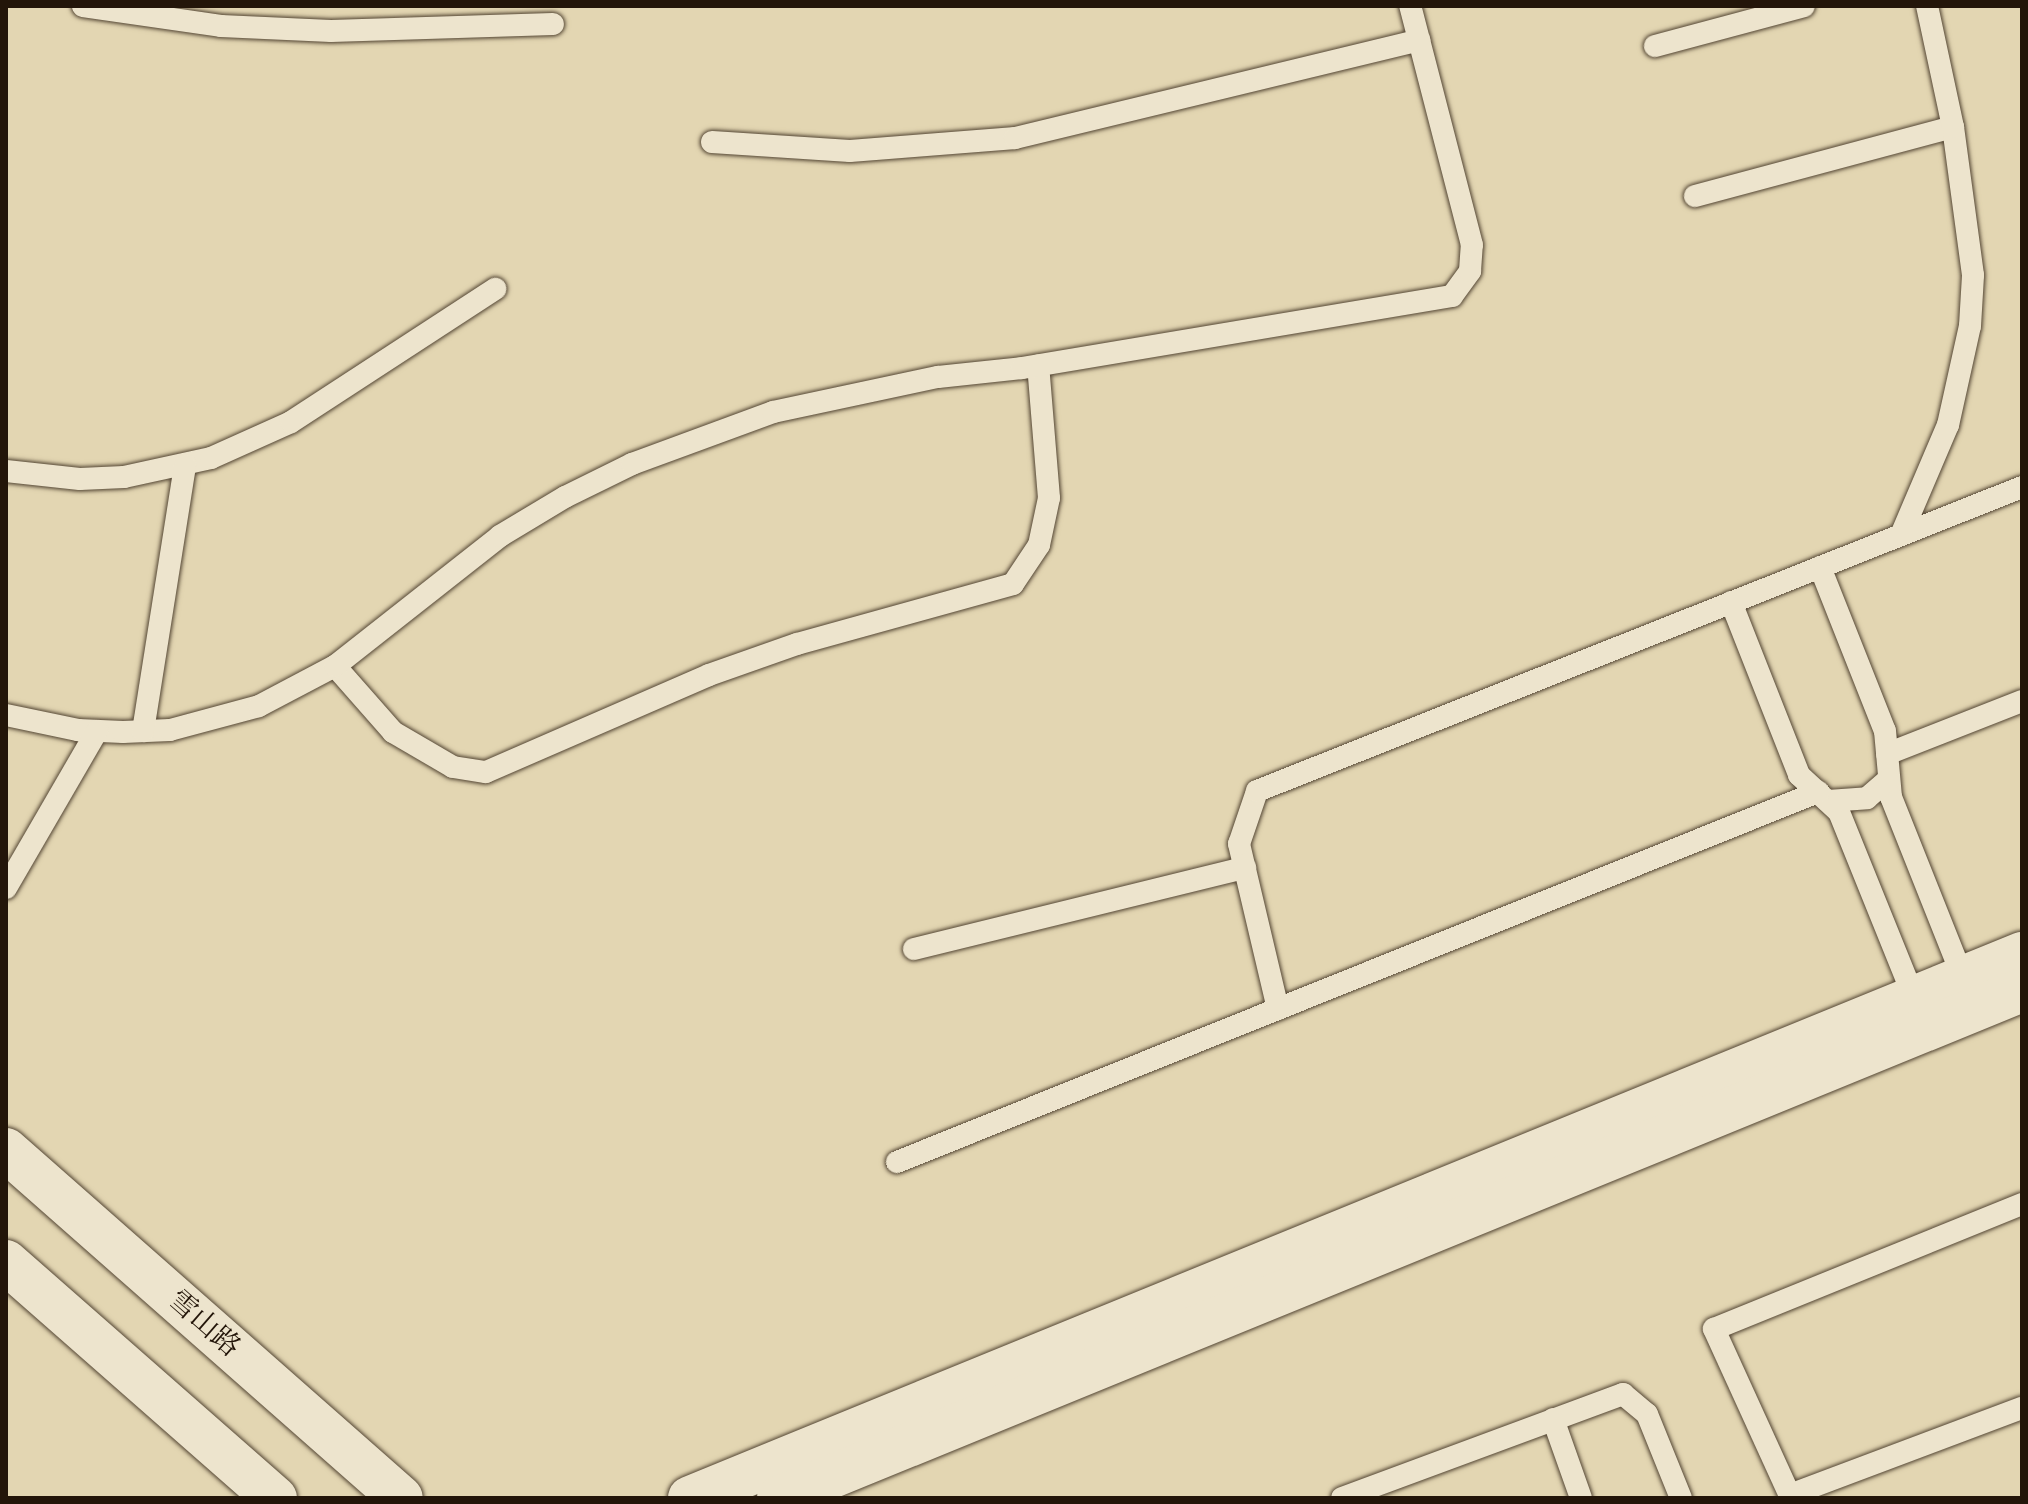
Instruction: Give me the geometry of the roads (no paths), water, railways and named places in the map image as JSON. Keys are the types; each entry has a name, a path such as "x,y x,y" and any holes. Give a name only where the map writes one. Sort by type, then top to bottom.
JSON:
{"street":[{"path":"690,1498 2022,954"},
{"path":"779,1498 2022,990"},
{"name":"雪山路","path":"6,1150 401,1498"},
{"path":"6,1262 275,1498"}],"lane":[{"path":"83,6 221,26 315,30 553,24"},
{"path":"6,715 97,731 143,731 215,721 259,706 335,666 500,536 632,464 773,412 855,392 1452,296 1470,271 1472,245 1410,6"},
{"path":"1655,46 1804,6"},
{"path":"1901,535 1948,425 1970,326 1973,275 1953,127 1927,6"},
{"path":"712,142 850,151 1015,138 1419,40"},
{"path":"1695,196 1953,127"},
{"path":"6,471 80,479 185,465 291,422 495,289"},
{"path":"335,666 372,713 416,748 453,767 486,772 709,675 797,644 1013,584 1039,545 1049,498 1038,365"},
{"path":"143,731 185,465"},
{"path":"1278,1009 1239,844 1257,791 2022,487"},
{"path":"1820,567 1885,731 1891,797 1963,978"},
{"path":"1731,602 1799,775 1839,812 1914,998"},
{"path":"1887,754 2022,701"},
{"path":"6,888 97,731"},
{"path":"897,1162 1278,1009 1823,797 1867,798 1889,779"},
{"path":"914,949 1245,868"},
{"path":"2022,1204 1714,1329 1791,1497 2022,1408"},
{"path":"1342,1498 1623,1394 1633,1399 1647,1414 1681,1498"},
{"path":"1553,1419 1581,1498"}]}
